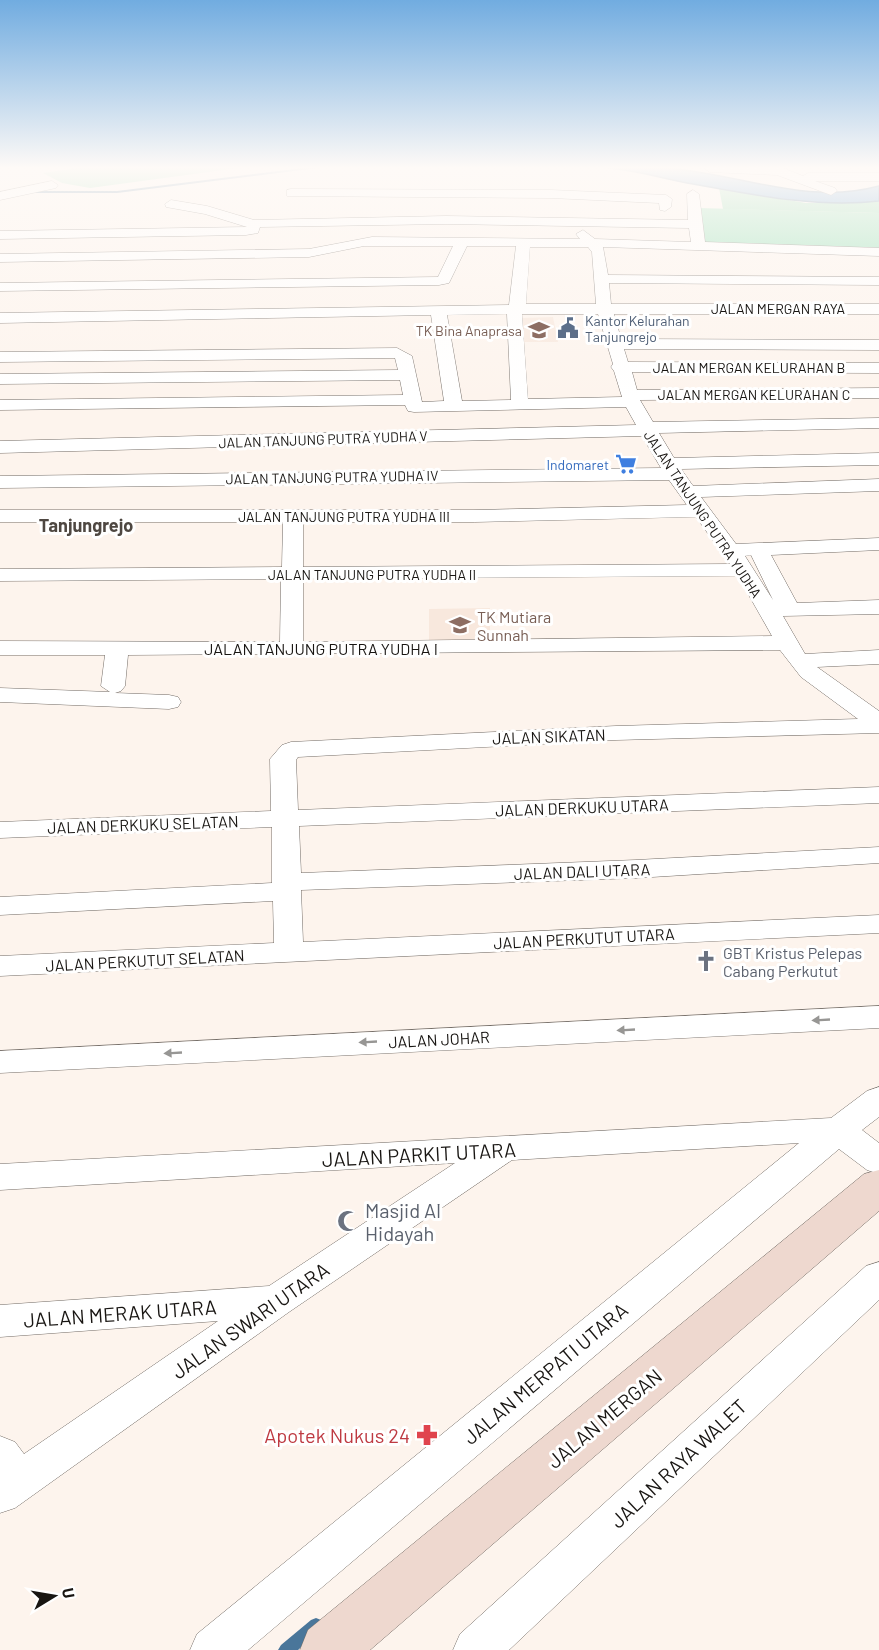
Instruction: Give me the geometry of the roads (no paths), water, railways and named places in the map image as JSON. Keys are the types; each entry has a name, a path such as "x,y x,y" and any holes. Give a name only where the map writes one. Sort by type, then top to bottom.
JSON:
{"street":[{"path":"0,258 309,254 343,245"},
{"path":"0,287 444,280 460,245"},
{"path":"520,404 516,309 523,245"},
{"name":"JALAN TANJUNG PUTRA YUDHA","path":"594,245 599,251 604,307 619,367 630,398 668,471 691,505 731,550 744,570 778,610 792,652 809,672 879,725"},
{"path":"663,245 698,246 879,281"},
{"path":"603,279 803,265 879,252"},
{"path":"210,355 227,284"},
{"name":"JALAN MERGAN RAYA","path":"0,318 604,307 879,309"},
{"path":"795,308 804,324"},
{"path":"438,309 454,406"},
{"path":"613,344 879,345"},
{"path":"0,357 397,353 404,356 411,400 0,405"},
{"name":"JALAN MERGAN KELURAHAN B","path":"619,367 879,368"},
{"path":"0,379 406,375"},
{"name":"JALAN MERGAN KELURAHAN C","path":"411,400 414,408 630,398 879,393"},
{"name":"JALAN TANJUNG PUTRA YUDHA V","path":"0,447 879,423"},
{"name":"JALAN TANJUNG PUTRA YUDHA IV","path":"0,482 668,471 879,459"},
{"name":"JALAN TANJUNG PUTRA YUDHA III","path":"0,516 294,516 691,505 879,485"},
{"path":"291,649 294,516"},
{"path":"731,550 879,544"},
{"path":"758,549 778,610 879,607"},
{"name":"JALAN TANJUNG PUTRA YUDHA II","path":"0,575 293,575 744,570"},
{"name":"JALAN TANJUNG PUTRA YUDHA I","path":"0,648 792,652 879,657"},
{"path":"113,686 117,649"},
{"path":"0,695 169,702"},
{"name":"JALAN SIKATAN","path":"289,953 283,759 291,750 616,733 879,725"},
{"name":"JALAN DERKUKU UTARA","path":"286,819 879,795"},
{"name":"JALAN DERKUKU SELATAN","path":"0,830 286,819"},
{"name":"JALAN DALI UTARA","path":"0,906 286,887 879,855"},
{"name":"JALAN PERKUTUT UTARA","path":"289,953 879,924"},
{"name":"JALAN PERKUTUT SELATAN","path":"0,966 289,953"},
{"name":"JALAN JOHAR","path":"0,1062 879,1017"},
{"name":"JALAN MERPATI UTARA","path":"213,1650 838,1130 879,1099"},
{"path":"838,1130 879,1161"},
{"name":"JALAN PARKIT UTARA","path":"0,1177 782,1131 838,1130"},
{"name":"JALAN SWARI UTARA","path":"7,1476 276,1301 502,1149"},
{"name":"JALAN MERGAN","path":"328,1650 879,1186"},
{"name":"JALAN RAYA WALET","path":"476,1650 879,1277"},
{"name":"JALAN MERAK UTARA","path":"0,1321 276,1301"}],"waterway":[{"path":"286,1650 316,1625"}],"place":[{"name":"Kantor Kelurahan Tanjungrejo","path":"568,328"},
{"name":"TK Bina Anaprasa","path":"539,330"},
{"name":"Indomaret","path":"626,464"},
{"name":"TK Mutiara Sunnah","path":"460,625"},
{"name":"GBT Kristus Pelepas Cabang Perkutut","path":"706,961"},
{"name":"Masjid Al Hidayah","path":"348,1221"},
{"name":"Apotek Nukus 24","path":"427,1435"}],"district":[{"name":"Tanjungrejo","path":"86,525"}]}
